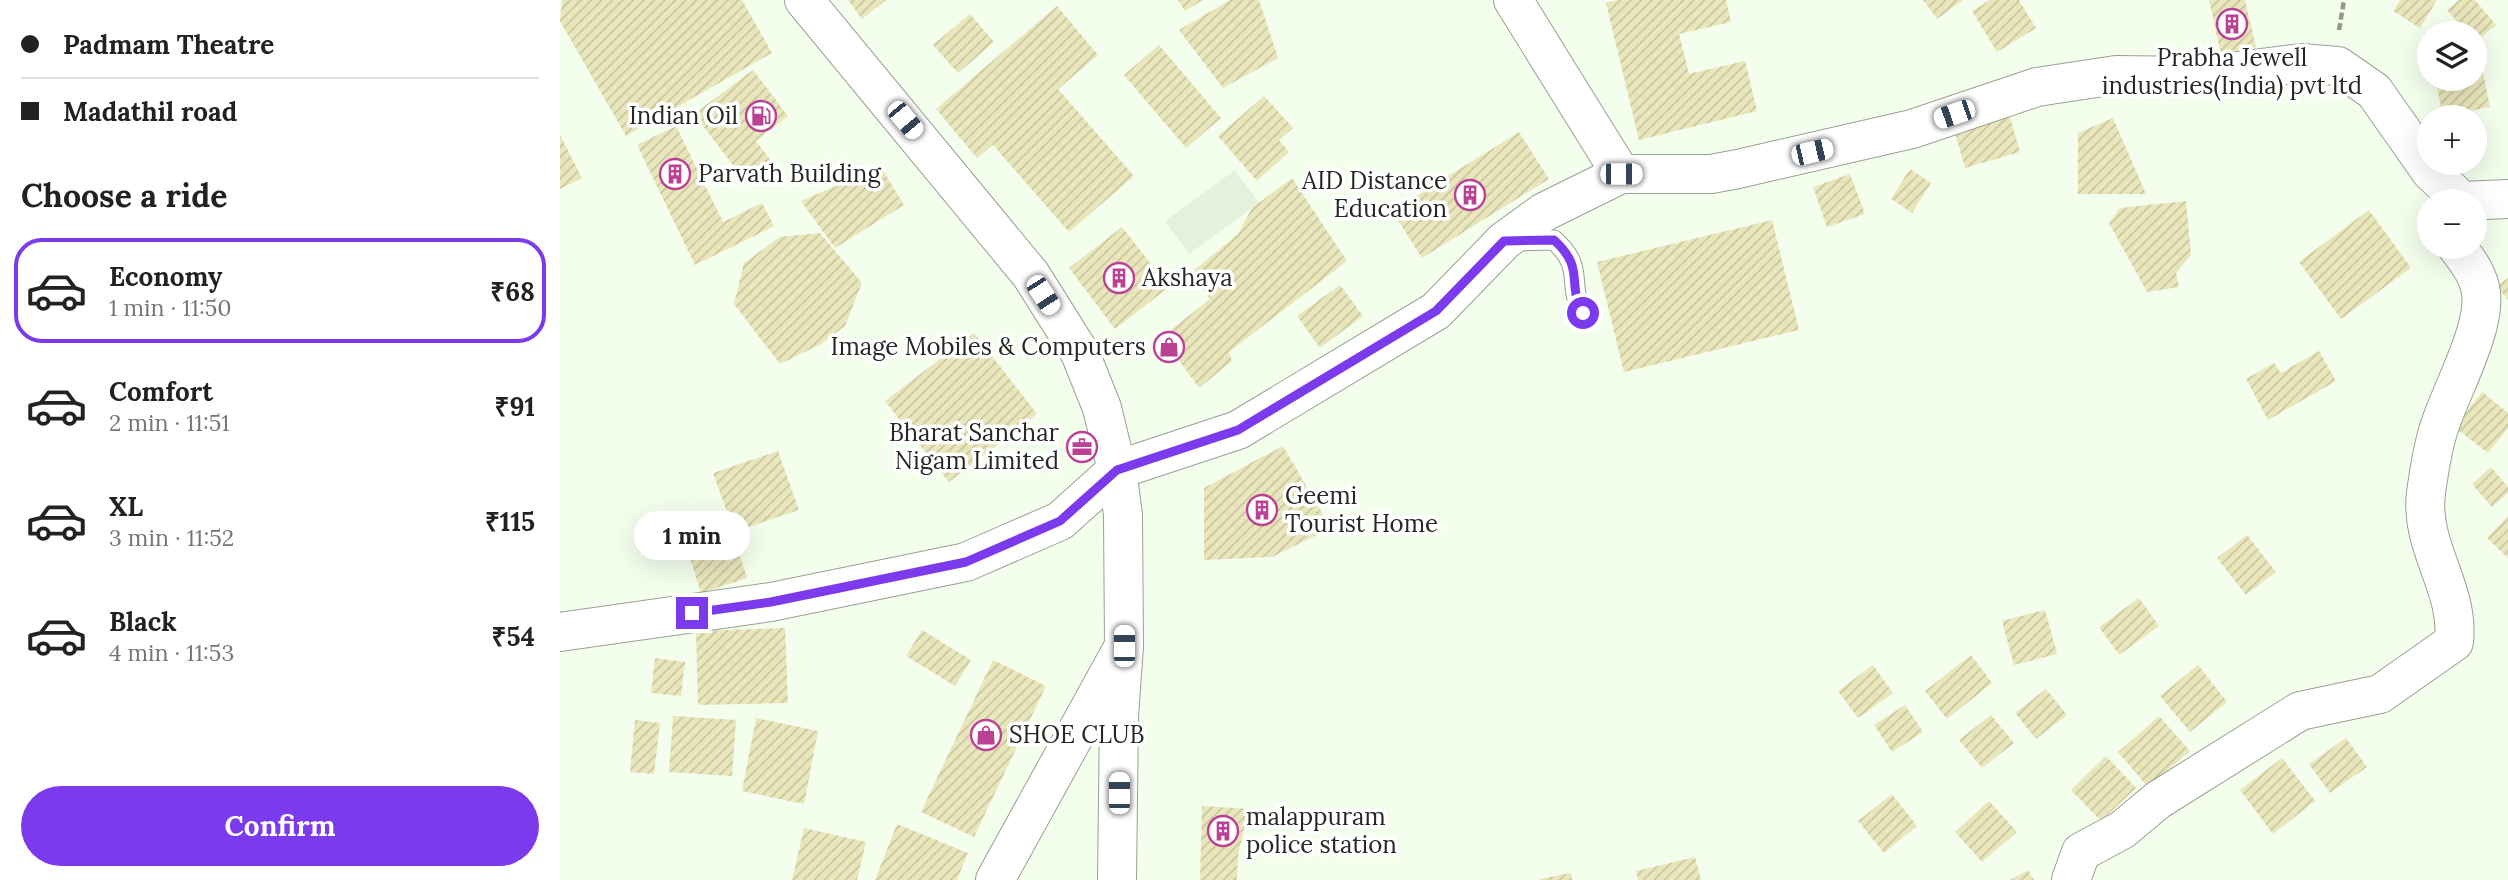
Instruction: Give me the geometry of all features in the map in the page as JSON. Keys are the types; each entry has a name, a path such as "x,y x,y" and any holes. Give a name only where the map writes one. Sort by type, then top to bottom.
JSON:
{"main road":[{"path":"804,0 1031,275 1080,353 1102,408 1117,470 1123,515 1124,646 1119,716 1116,880"},
{"path":"1513,0 1621,174"},
{"path":"560,632 771,602 966,562 1060,521 1117,470 1238,430 1436,311 1504,241 1544,212 1621,174 1711,174 1738,169 1912,129 2038,87 2116,75 2198,76 2301,63 2338,66 2374,91 2431,172 2449,189"},
{"path":"2487,200 2508,199"},
{"path":"2071,880 2081,852 2122,830 2158,800 2208,771 2232,752 2300,711 2381,694 2454,642 2454,605 2424,520 2426,492 2439,426 2474,338 2482,294 2467,259"},
{"path":"995,880 1124,646"}],"lane":[{"path":"1504,241 1554,240 1569,254 1577,277 1574,298 1583,313"}],"shaded area":[{"path":"1235,170 1259,203 1189,254 1165,221"}],"building":[{"path":"562,0 742,0 772,53 626,136 560,21"},
{"path":"848,0 886,0 862,19"},
{"path":"1178,0 1203,0 1185,11"},
{"path":"1230,0 1259,0 1278,58 1223,88 1179,30"},
{"path":"1618,0 1726,0 1731,22 1679,34 1689,74 1745,61 1757,111 1639,140 1606,3"},
{"path":"1923,0 1963,0 1937,19"},
{"path":"1990,0 2019,0 2036,28 1997,52 1972,11"},
{"name":"Prabha Jewell industries(India) pvt ltd","path":"2209,0 2245,0 2256,47 2221,55"},
{"path":"2400,0 2437,0 2424,21 2417,21 2417,26 2393,11"},
{"path":"2459,0 2475,0 2496,25 2487,32 2487,21 2457,21 2447,10"},
{"path":"1057,6 1098,55 1058,89 1134,176 1069,232 993,145 1002,137 977,158 936,109"},
{"path":"970,14 994,42 958,73 933,45"},
{"path":"1159,45 1221,118 1186,148 1124,75"},
{"path":"753,70 788,116 756,141 771,161 745,181 694,114"},
{"path":"2438,91 2487,91 2490,107 2487,108 2487,105 2441,105"},
{"path":"1264,96 1293,128 1279,140 1289,152 1257,181 1218,136"},
{"path":"2008,110 2020,152 1965,168 1953,126"},
{"path":"2113,118 2146,194 2078,194 2078,133"},
{"name":"Parvath Building","path":"676,126 723,222 762,203 774,226 695,265 637,145"},
{"name":"AID Distance Education","path":"1519,132 1549,179 1422,258 1392,211"},
{"path":"560,135 582,178 560,189"},
{"path":"881,167 904,205 835,248 801,201"},
{"path":"1910,169 1931,183 1912,213 1891,199"},
{"path":"1850,174 1865,214 1827,227 1813,187"},
{"path":"1292,178 1347,261 1229,352 1232,361 1199,388 1162,337 1210,299 1192,272 1238,234 1252,208"},
{"path":"2186,201 2191,255 2176,273 2179,287 2147,292 2109,223 2120,208"},
{"path":"2369,210 2411,268 2341,319 2299,262"},
{"path":"1772,220 1799,330 1624,372 1597,262"},
{"name":"Akshaya","path":"1122,227 1169,287 1115,329 1069,268"},
{"path":"820,233 862,283 845,326 821,344 780,364 734,304 744,263 780,237"},
{"path":"2508,278 2508,300 2497,286"},
{"path":"1340,285 1363,316 1320,348 1297,316"},
{"path":"974,333 1037,414 949,482 885,401"},
{"path":"2319,351 2336,381 2268,420 2246,379 2274,363 2281,373"},
{"path":"2482,392 2508,413 2508,428 2488,453 2454,427"},
{"name":"Geemi Tourist Home","path":"1283,446 1331,528 1272,557 1204,560 1204,488"},
{"path":"778,451 799,510 734,532 713,473"},
{"path":"2491,467 2508,487 2508,493 2492,507 2472,484"},
{"path":"2508,516 2508,558 2487,538"},
{"path":"2247,535 2276,572 2246,595 2217,558"},
{"path":"735,540 747,578 701,593 689,555"},
{"path":"2139,598 2159,626 2119,655 2099,627"},
{"path":"2045,610 2057,654 2014,665 2002,621"},
{"path":"785,628 788,703 698,705 696,631"},
{"path":"922,630 971,660 955,686 906,656"},
{"path":"1971,655 1992,683 1947,719 1925,691"},
{"path":"655,658 685,662 681,696 651,693"},
{"path":"993,660 1046,686 974,837 921,812"},
{"path":"1873,665 1893,693 1858,718 1838,691"},
{"path":"2198,665 2227,702 2190,732 2160,696"},
{"path":"2046,689 2067,715 2036,739 2015,713"},
{"path":"1905,705 1923,732 1892,752 1874,725"},
{"path":"1991,715 2014,743 1982,768 1959,740"},
{"path":"673,716 736,720 732,776 669,772"},
{"path":"2159,716 2190,751 2148,787 2118,752"},
{"path":"756,718 818,731 804,804 742,791"},
{"path":"635,720 660,723 654,774 630,772"},
{"path":"2346,738 2367,767 2330,793 2309,764"},
{"path":"2106,756 2136,788 2101,821 2071,790"},
{"path":"2282,758 2315,801 2273,834 2240,790"},
{"path":"1892,794 1917,826 1884,853 1858,821"},
{"path":"1989,801 2017,832 1982,862 1955,832"},
{"name":"malappuram police station","path":"1202,806 1249,809 1238,855 1237,880 1200,880"},
{"path":"897,824 968,853 957,880 875,880"},
{"path":"804,828 866,842 857,880 792,880"},
{"path":"1695,857 1701,880 1638,880 1636,871"},
{"path":"2028,870 2034,880 2010,880"},
{"path":"1571,873 1572,880 1540,880 1540,879"}],"place":[{"name":"Prabha Jewell industries(India) pvt ltd","path":"2232,24"},
{"name":"Indian Oil","path":"761,116"},
{"name":"Parvath Building","path":"675,174"},
{"name":"AID Distance Education","path":"1470,195"},
{"name":"Akshaya","path":"1119,278"},
{"name":"Image Mobiles & Computers","path":"1169,347"},
{"name":"Bharat Sanchar Nigam Limited","path":"1082,447"},
{"name":"Geemi Tourist Home","path":"1262,510"},
{"name":"SHOE CLUB","path":"986,735"},
{"name":"malappuram police station","path":"1223,831"}],"route":[{"path":"692,613 771,602 966,562 1060,521 1117,470 1238,430 1436,311 1504,241 1554,240 1569,254 1577,277 1574,298 1583,313"}]}
